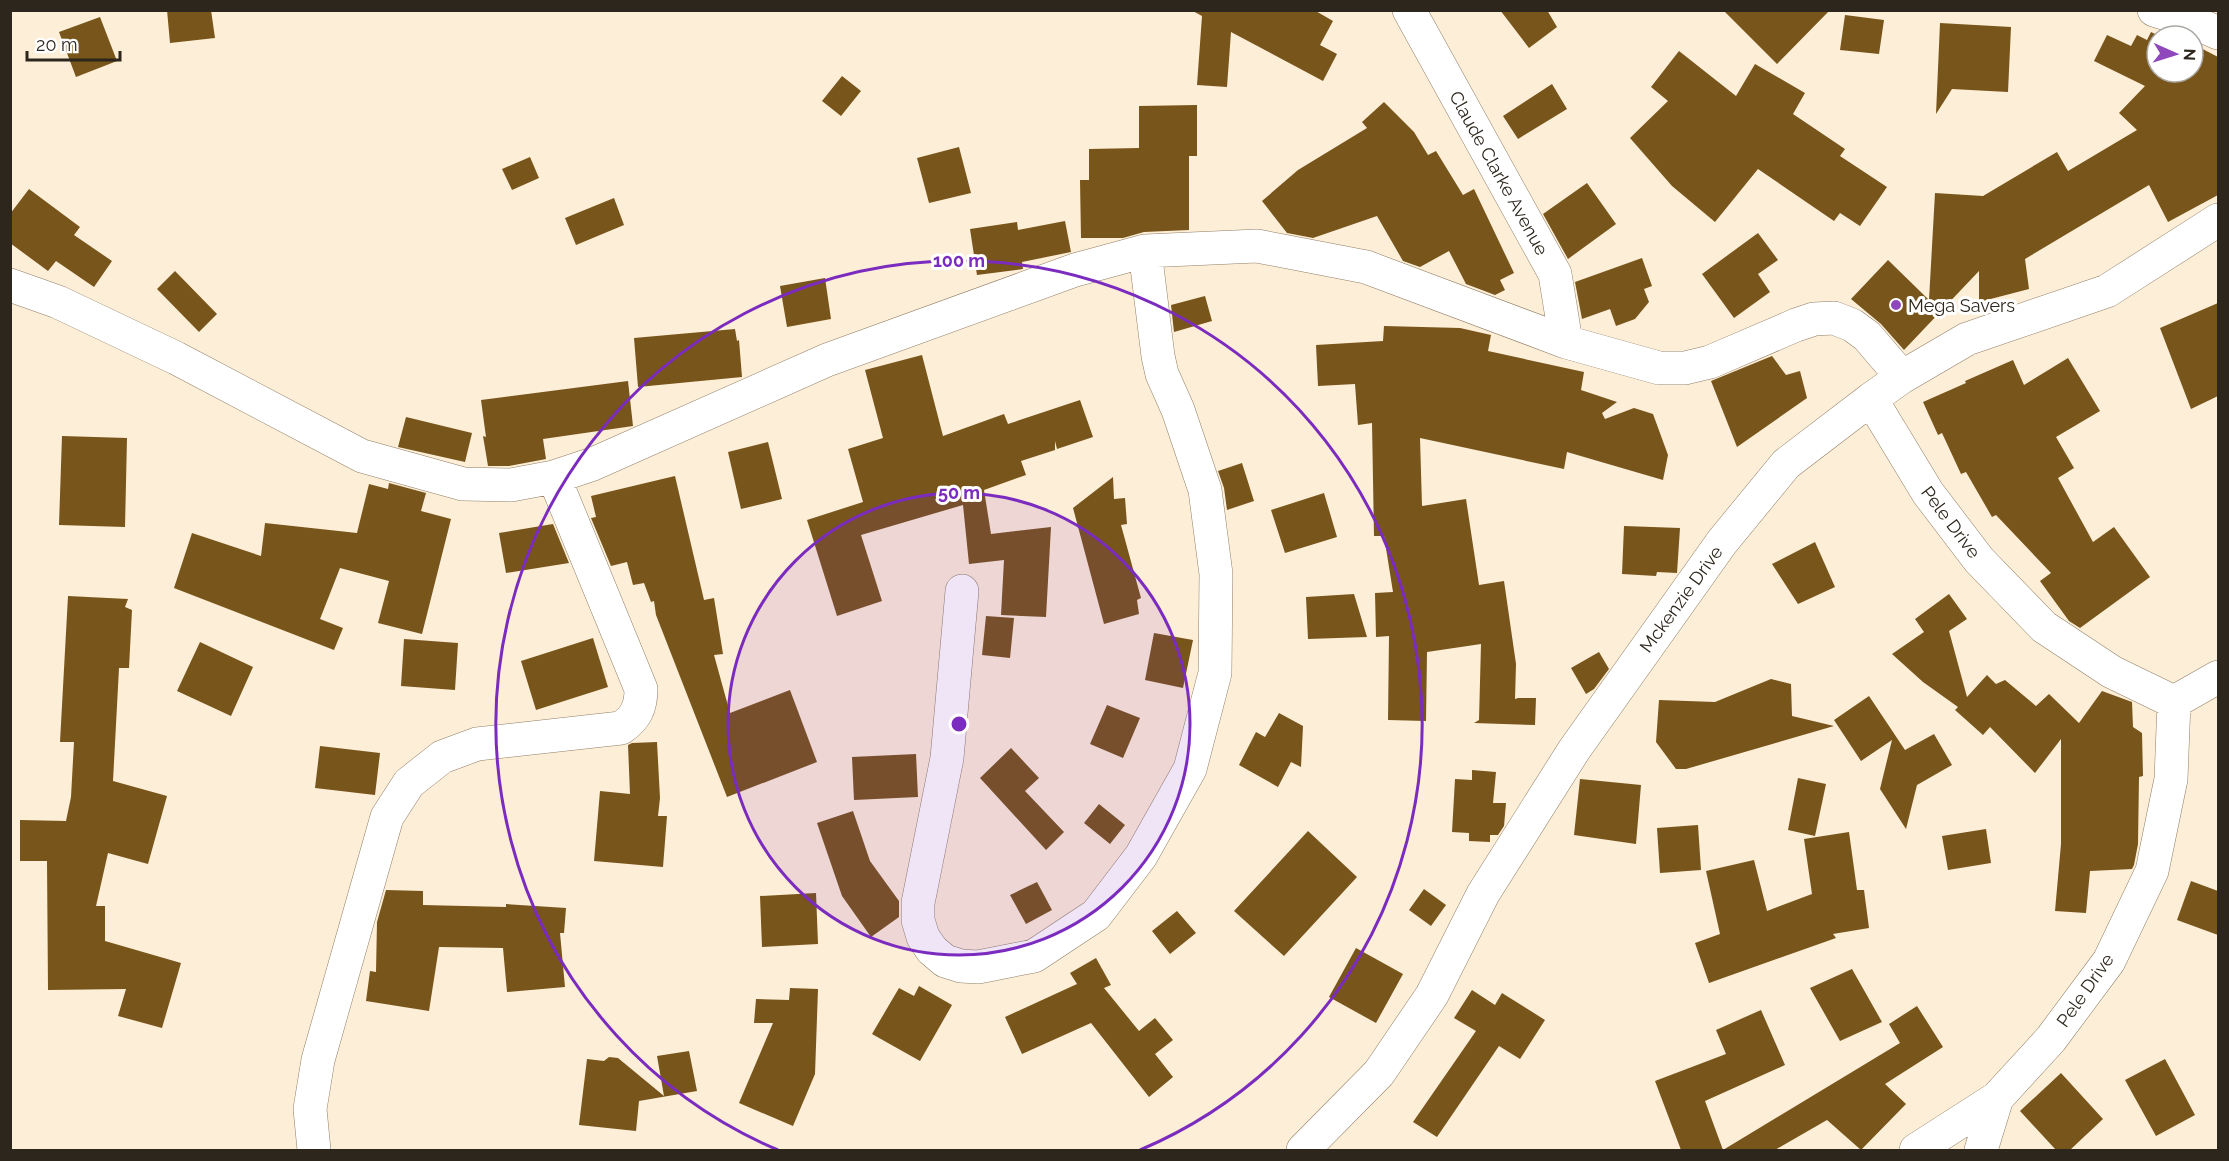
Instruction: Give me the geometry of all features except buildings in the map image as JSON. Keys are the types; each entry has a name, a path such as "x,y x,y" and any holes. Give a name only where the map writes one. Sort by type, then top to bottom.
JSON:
{"street":[{"name":"Claude Clarke Avenue","path":"1409,10 1555,274 1566,342"},
{"path":"2154,10 2218,33"},
{"name":"Mckenzie Drive","path":"1303,1150 1378,1073 1432,995 1483,894 1574,750 1722,542 1786,464 1902,377 1967,339 2107,291 2218,220"},
{"path":"10,285 58,302 176,358 362,456 463,484 511,485 554,477 593,464 827,360 1076,270 1145,251 1257,246 1366,267 1566,342 1659,368 1685,368 1710,362 1796,325 1814,319 1833,318 1852,325 1868,336 1902,377"},
{"path":"962,591 947,758 918,903 918,920 923,937 932,950 945,961 961,966 978,967 1034,956 1096,915 1141,856 1190,769 1215,673 1216,574 1206,490 1178,410 1162,374 1145,251"},
{"name":"Pele Drive","path":"1871,399 1928,493 1979,560 2044,627 2112,672 2174,702 2171,779 2152,871 2109,961 2051,1039 1997,1098 1916,1150"},
{"path":"314,1150 310,1110 318,1060 387,816 409,783 442,757 477,744 621,728 631,722 641,701 641,689 554,477"},
{"path":"2174,702 2218,676"},
{"path":"1981,1150 1997,1098"}],"place":[{"name":"Mega Savers","path":"1896,305"}]}
